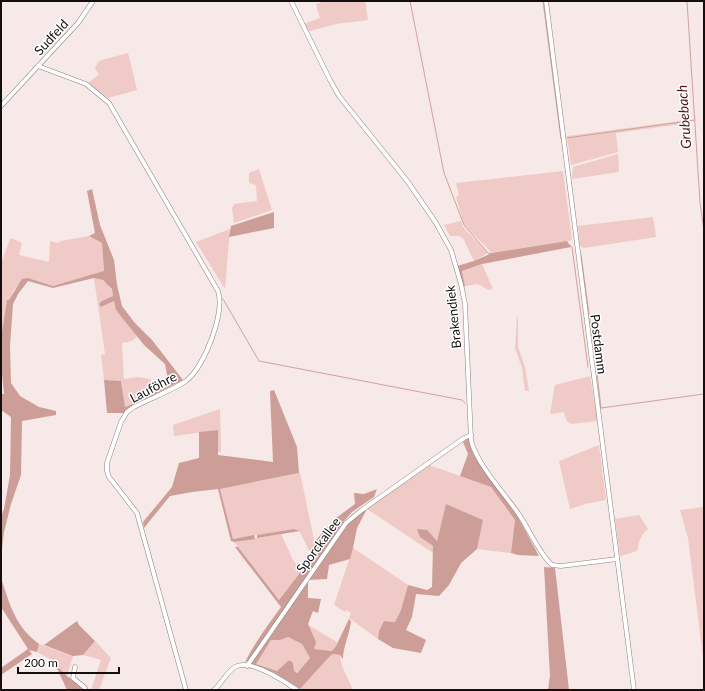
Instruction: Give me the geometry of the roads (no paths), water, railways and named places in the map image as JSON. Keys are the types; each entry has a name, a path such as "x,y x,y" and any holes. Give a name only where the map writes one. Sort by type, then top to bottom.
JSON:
{"street":[{"name":"Sudfeld","path":"1,106 78,23 92,1"},
{"name":"Brakendiek","path":"291,1 339,96 408,182 436,223 451,250 465,304 471,435 473,448 476,455 519,513 545,559 552,565 560,566 617,559"},
{"name":"Postdamm","path":"546,1 634,690"},
{"name":"Lauföhre","path":"38,66 86,84 109,103 214,284 220,297 209,347 197,369 183,383 134,407 127,412 121,422 107,463 106,471 137,513 186,690"},
{"name":"Sporckallee","path":"247,666 346,523 458,442 471,435"},
{"path":"214,690 234,668 239,665 270,673 297,690"},
{"path":"75,667 73,678 86,690"}],"waterway":[{"path":"410,1 444,173 464,225 488,253 492,254 565,242 572,247 588,367"},
{"path":"543,1 561,139"},
{"name":"Grubebach","path":"687,1 700,202 704,231"},
{"path":"567,138 695,120"},
{"path":"581,255 595,358"},
{"path":"223,299 259,361 462,400 465,403"},
{"path":"595,360 596,370"},
{"path":"597,374 601,408 704,394"}]}
